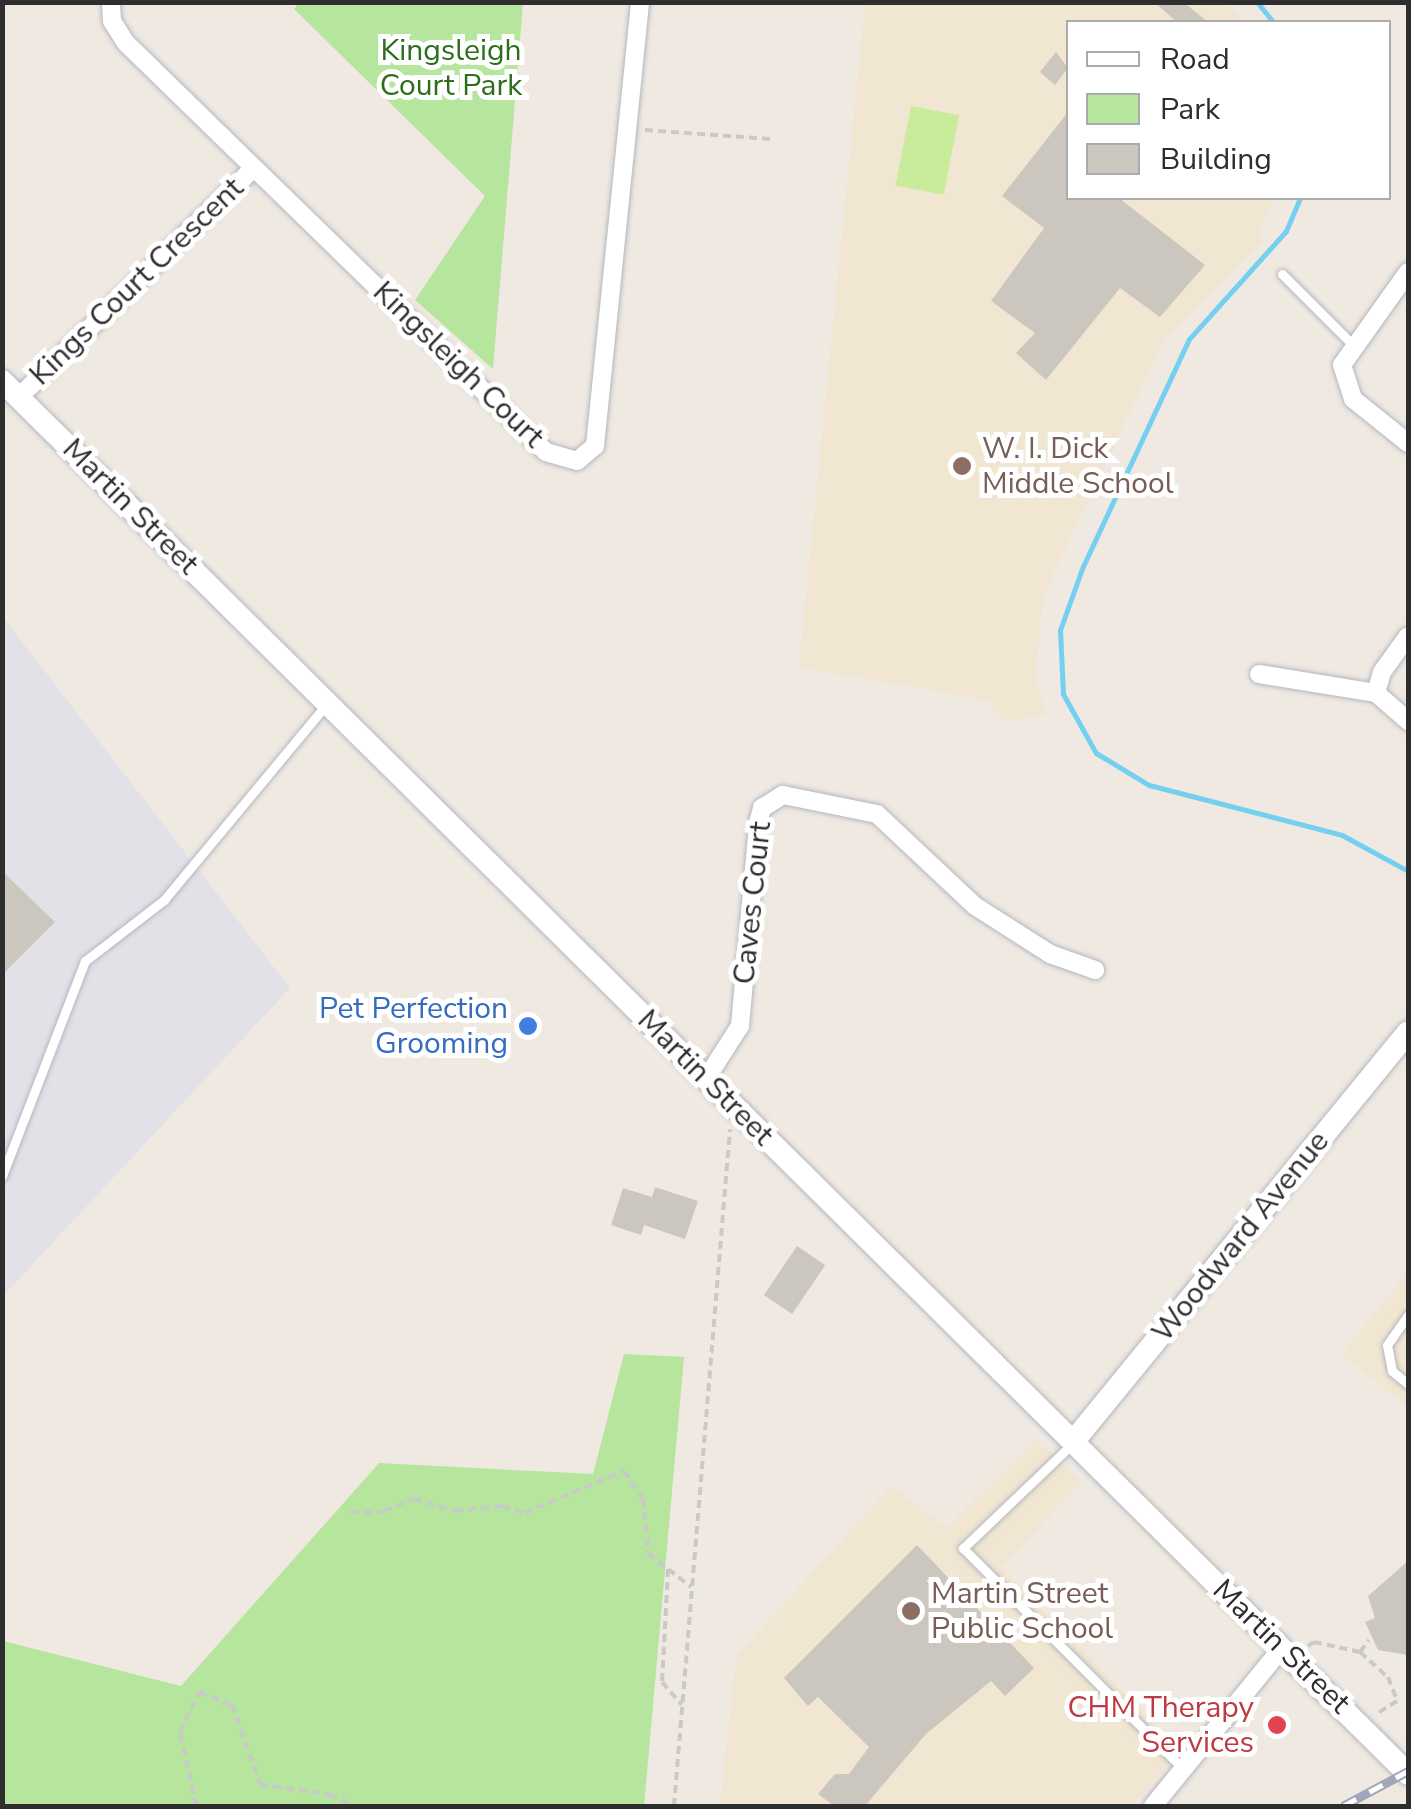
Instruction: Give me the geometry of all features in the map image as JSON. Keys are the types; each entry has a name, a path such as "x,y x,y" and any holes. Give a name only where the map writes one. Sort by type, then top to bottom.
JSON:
{"street":[{"name":"Kingsleigh Court","path":"111,2 112,20 126,43 546,452 578,461 595,446 640,2"},
{"name":"Kings Court Crescent","path":"11,389 254,168"},
{"path":"1408,272 1352,344 1342,365 1354,399 1408,444"},
{"name":"Martin Street","path":"11,389 1408,1774"},
{"path":"1376,694 1408,636"},
{"path":"1259,674 1376,694 1408,721"},
{"name":"Caves Court","path":"706,1079 740,1026 758,822 762,808 783,795 877,814 975,906 1050,954 1095,970"},
{"name":"Woodward Avenue","path":"1073,1442 1408,1032"},
{"path":"1153,1806 1287,1654"}],"lane":[{"path":"1282,274 1352,344"},
{"path":"2,1176 85,961 164,900 326,704"},
{"path":"1408,1315 1387,1345 1392,1371 1408,1384"},
{"path":"1073,1442 963,1548 1184,1769"}],"path":[{"path":"626,128 771,139"},
{"path":"674,1806 732,1104"},
{"path":"351,1512 384,1511 414,1498 456,1511 502,1506 525,1512 624,1471 643,1498 648,1553 692,1588"},
{"path":"668,1569 662,1682 682,1705"},
{"path":"1360,1652 1369,1640"},
{"path":"1287,1654 1314,1642 1360,1652 1388,1677 1396,1701 1361,1724"},
{"path":"196,1806 180,1732 200,1692 232,1705 260,1784 330,1795 354,1806"}],"shaded area":[{"name":"W. I. Dick Middle School","path":"865,3 1227,3 1243,20 1066,20 1066,200 1274,200 1259,227 1264,240 1165,338 1044,594 1035,676 1046,714 1005,722 987,700 799,667"},
{"path":"2,616 290,988 3,1296 2,1296"},
{"path":"1408,1272 1408,1407 1341,1354"},
{"name":"Martin Street Public School","path":"1037,1439 1081,1482 1002,1567 1180,1750 1131,1806 720,1806 736,1657 891,1486 946,1528"}],"green space":[{"name":"Kingsleigh Court Park","path":"299,3 523,3 493,369 415,300 485,196 294,9"},
{"path":"911,106 959,115 944,195 896,186"},
{"path":"624,1354 684,1357 644,1806 3,1806 3,1641 181,1686 379,1463 593,1474"}],"building":[{"path":"1154,2 1183,2 1206,20 1175,20"},
{"path":"1056,52 1066,65 1055,85 1040,72"},
{"path":"1066,115 1066,200 1122,200 1205,265 1160,317 1120,288 1046,380 1016,353 1035,333 991,301 1044,228 1002,196"},
{"path":"2,871 55,922 2,975"},
{"path":"655,1187 698,1201 685,1239 644,1225 641,1235 611,1225 623,1188 652,1197"},
{"path":"797,1246 825,1265 792,1314 764,1295"},
{"path":"917,1545 1034,1668 1005,1696 991,1681 926,1734 865,1806 834,1806 818,1794 835,1774 849,1774 869,1747 818,1697 808,1706 784,1678"},
{"path":"1408,1561 1408,1655 1378,1650 1365,1622 1375,1618 1368,1596"}],"waterway":[{"path":"1257,2 1271,20"},
{"path":"1299,200 1286,231 1189,339 1083,566 1060,630 1063,694 1096,753 1149,785 1342,835 1408,871"}],"railway":[{"path":"1343,1806 1408,1771"}],"place":[{"name":"W. I. Dick Middle School","path":"962,466"},
{"name":"Pet Perfection Grooming","path":"528,1026"},
{"name":"Martin Street Public School","path":"911,1611"},
{"name":"CHM Therapy Services","path":"1277,1725"}]}
